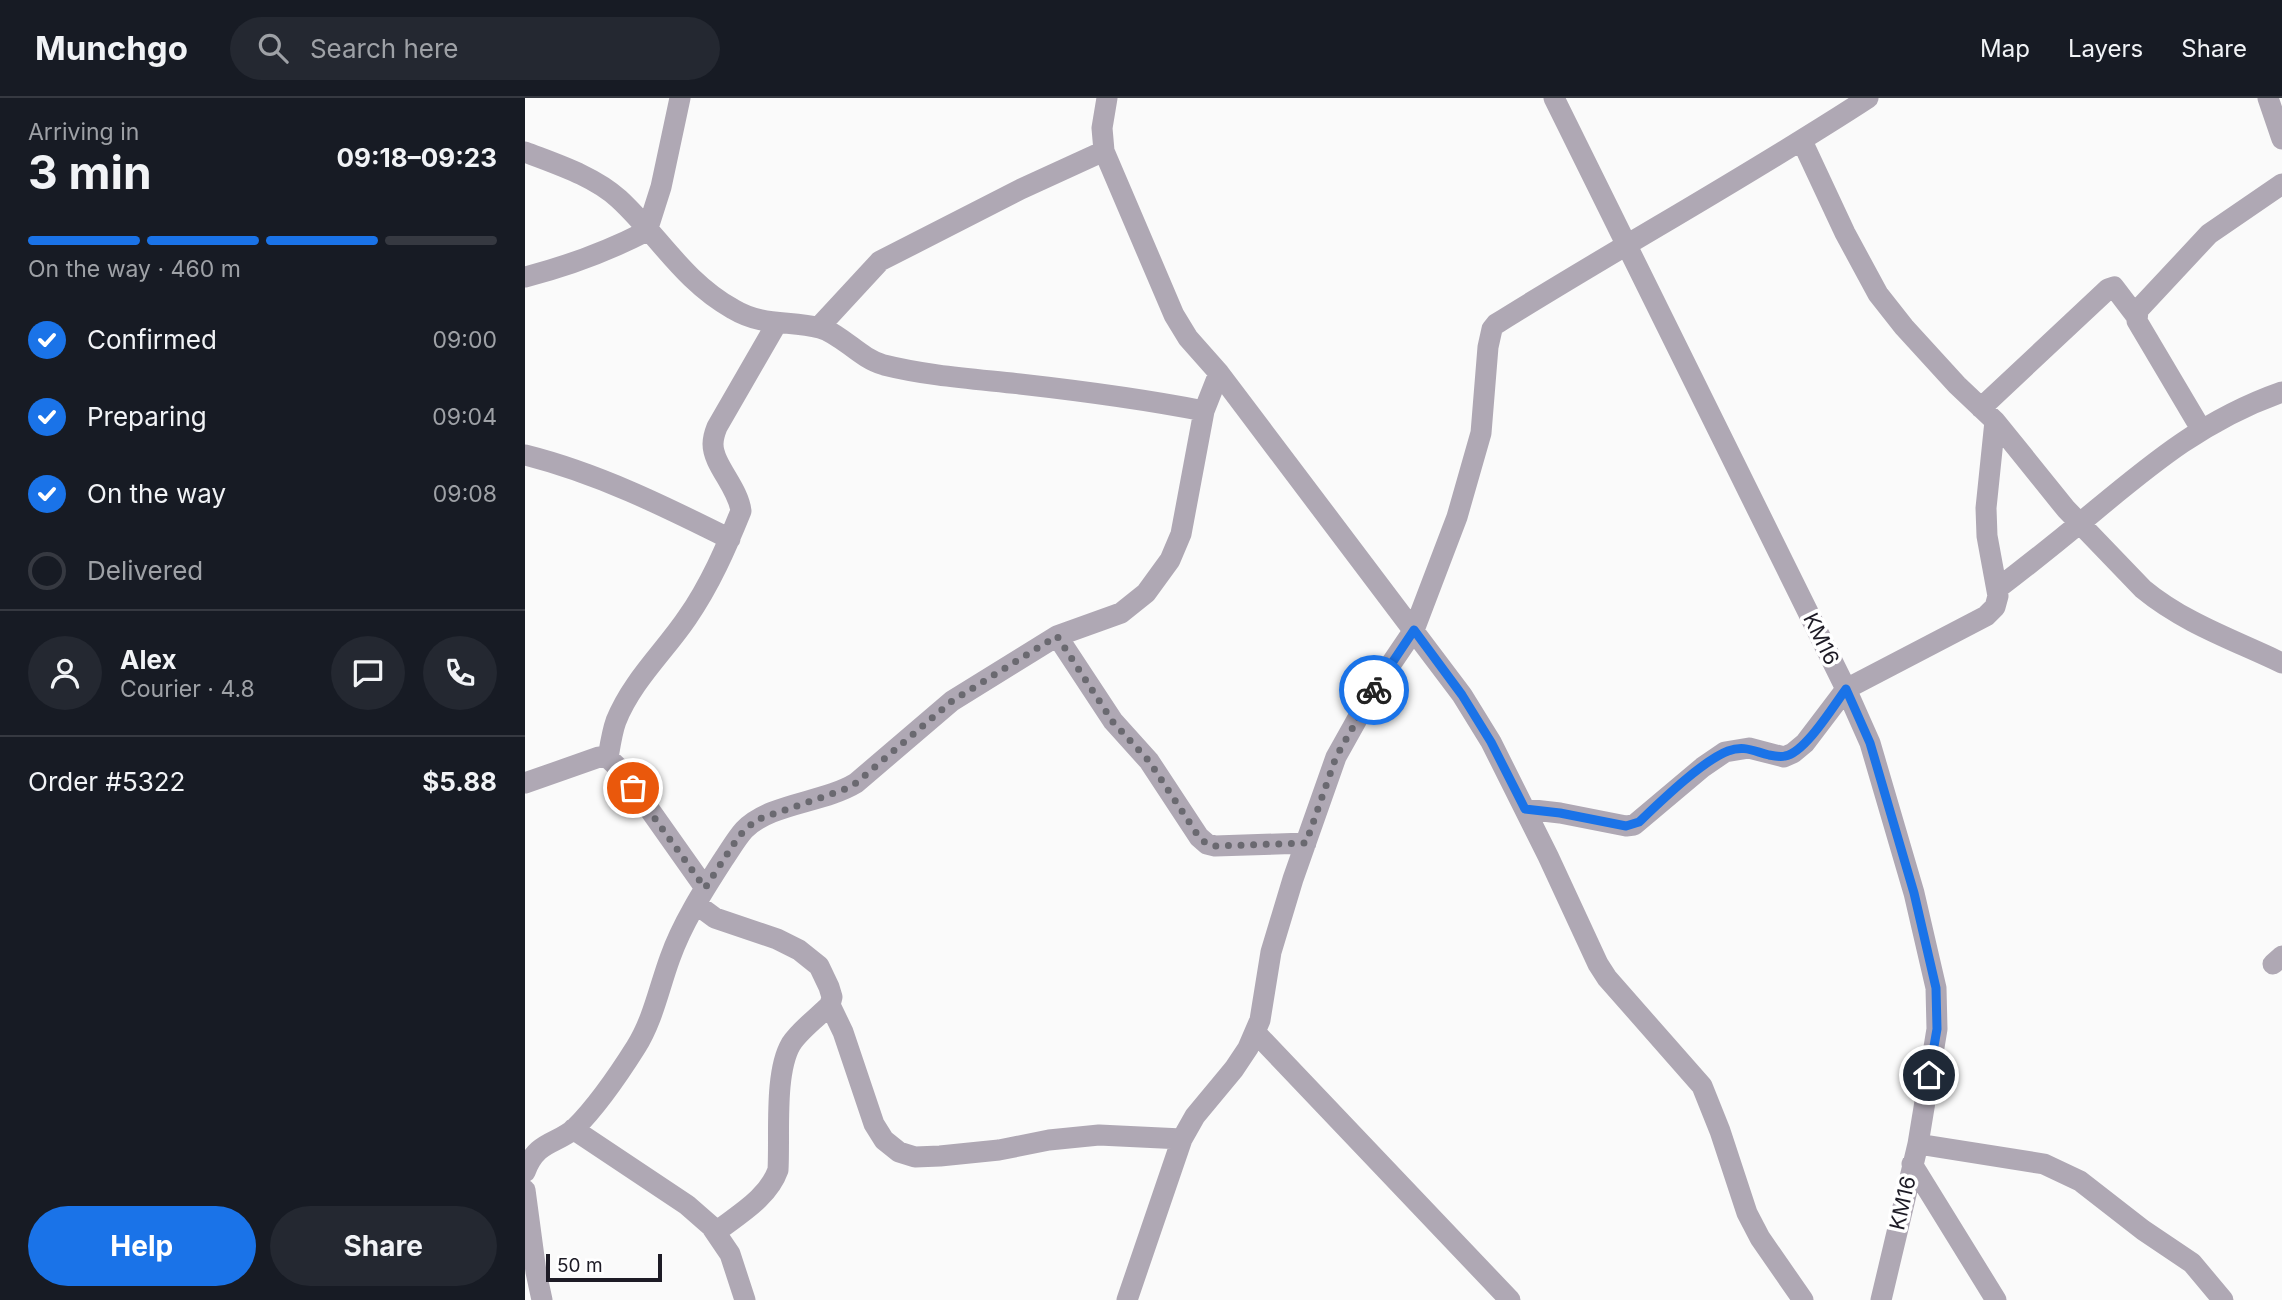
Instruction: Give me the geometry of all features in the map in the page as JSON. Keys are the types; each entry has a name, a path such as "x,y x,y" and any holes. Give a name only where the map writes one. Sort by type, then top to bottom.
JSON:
{"street":[{"path":"525,277 610,250 647,231 661,187 680,98"},
{"path":"1107,98 1102,128 1104,151 1174,316 1188,338 1219,373 1462,695 1491,742 1525,809 1598,964 1607,978 1702,1086 1747,1213 1760,1238 1803,1300"},
{"name":"KM16","path":"1554,98 1846,689 1870,743 1914,893 1936,988 1937,1029 1915,1154 1881,1300"},
{"path":"1126,1300 1182,1139 1195,1116 1248,1048 1260,1020 1271,952 1306,843 1341,748 1374,690 1414,630 1457,517 1481,433 1488,347 1492,330 1496,324 1625,244 1802,141 1868,98"},
{"path":"2269,98 2282,139"},
{"path":"1802,141 1845,233 1878,294 1904,327 1988,414 2080,524 2157,601 2200,626 2282,663"},
{"path":"819,327 868,273 891,254 1104,151"},
{"path":"525,152 592,181 618,198 701,289 734,311 755,319 819,327 829,331 856,352 882,364 943,375 1089,391 1204,411"},
{"path":"2136,316 2150,295 2209,234 2282,184"},
{"path":"1525,809 1626,826 1634,825 1725,752 1749,748 1784,757 1793,753 1805,743 1846,689 1986,616 1996,607 1999,596 1987,536 1988,414 2108,289 2114,287 2118,290 2136,316 2201,429"},
{"path":"608,758 616,721 641,678 705,591 741,511 740,501 715,454 713,444 717,427 777,323"},
{"path":"525,1172 535,1154 551,1140 573,1129 598,1100 637,1045 649,1023 670,957 701,896 739,836 756,820 849,787 952,701 1057,636 1121,613 1146,593 1170,561 1181,534 1204,411 1219,373"},
{"path":"1997,589 2161,457 2201,429 2247,405 2282,392"},
{"path":"525,455 600,478 730,539"},
{"path":"1057,636 1113,722 1149,761 1199,837 1207,844 1306,843"},
{"path":"525,783 599,757 608,758 623,772 715,918 777,939 799,950 819,966 832,997 830,1005 793,1041 783,1059 778,1170 774,1182 761,1197 716,1232"},
{"path":"830,1005 843,1032 874,1124 884,1140 899,1152 915,1157 940,1156 1099,1135 1182,1139"},
{"path":"1255,1032 1510,1300"},
{"path":"573,1129 687,1205 716,1232 730,1255 745,1300"},
{"path":"1915,1154 1996,1300"},
{"path":"1915,1154 2044,1164 2080,1181 2143,1230 2192,1263 2223,1300"},
{"path":"525,1190 536,1272 543,1300"},
{"path":"527,1300 536,1272"}],"way so far":[{"path":"633,788 705,888 739,836 756,820 856,783 952,701 1057,636 1113,722 1149,761 1199,837 1207,844 1306,843 1336,757 1374,690"}],"route":[{"path":"1374,690 1414,630 1462,695 1491,742 1525,809 1626,826 1639,822 1703,767 1725,752 1749,748 1784,757 1793,753 1805,743 1846,689 1870,743 1914,893 1936,988 1937,1029 1929,1075"}]}
